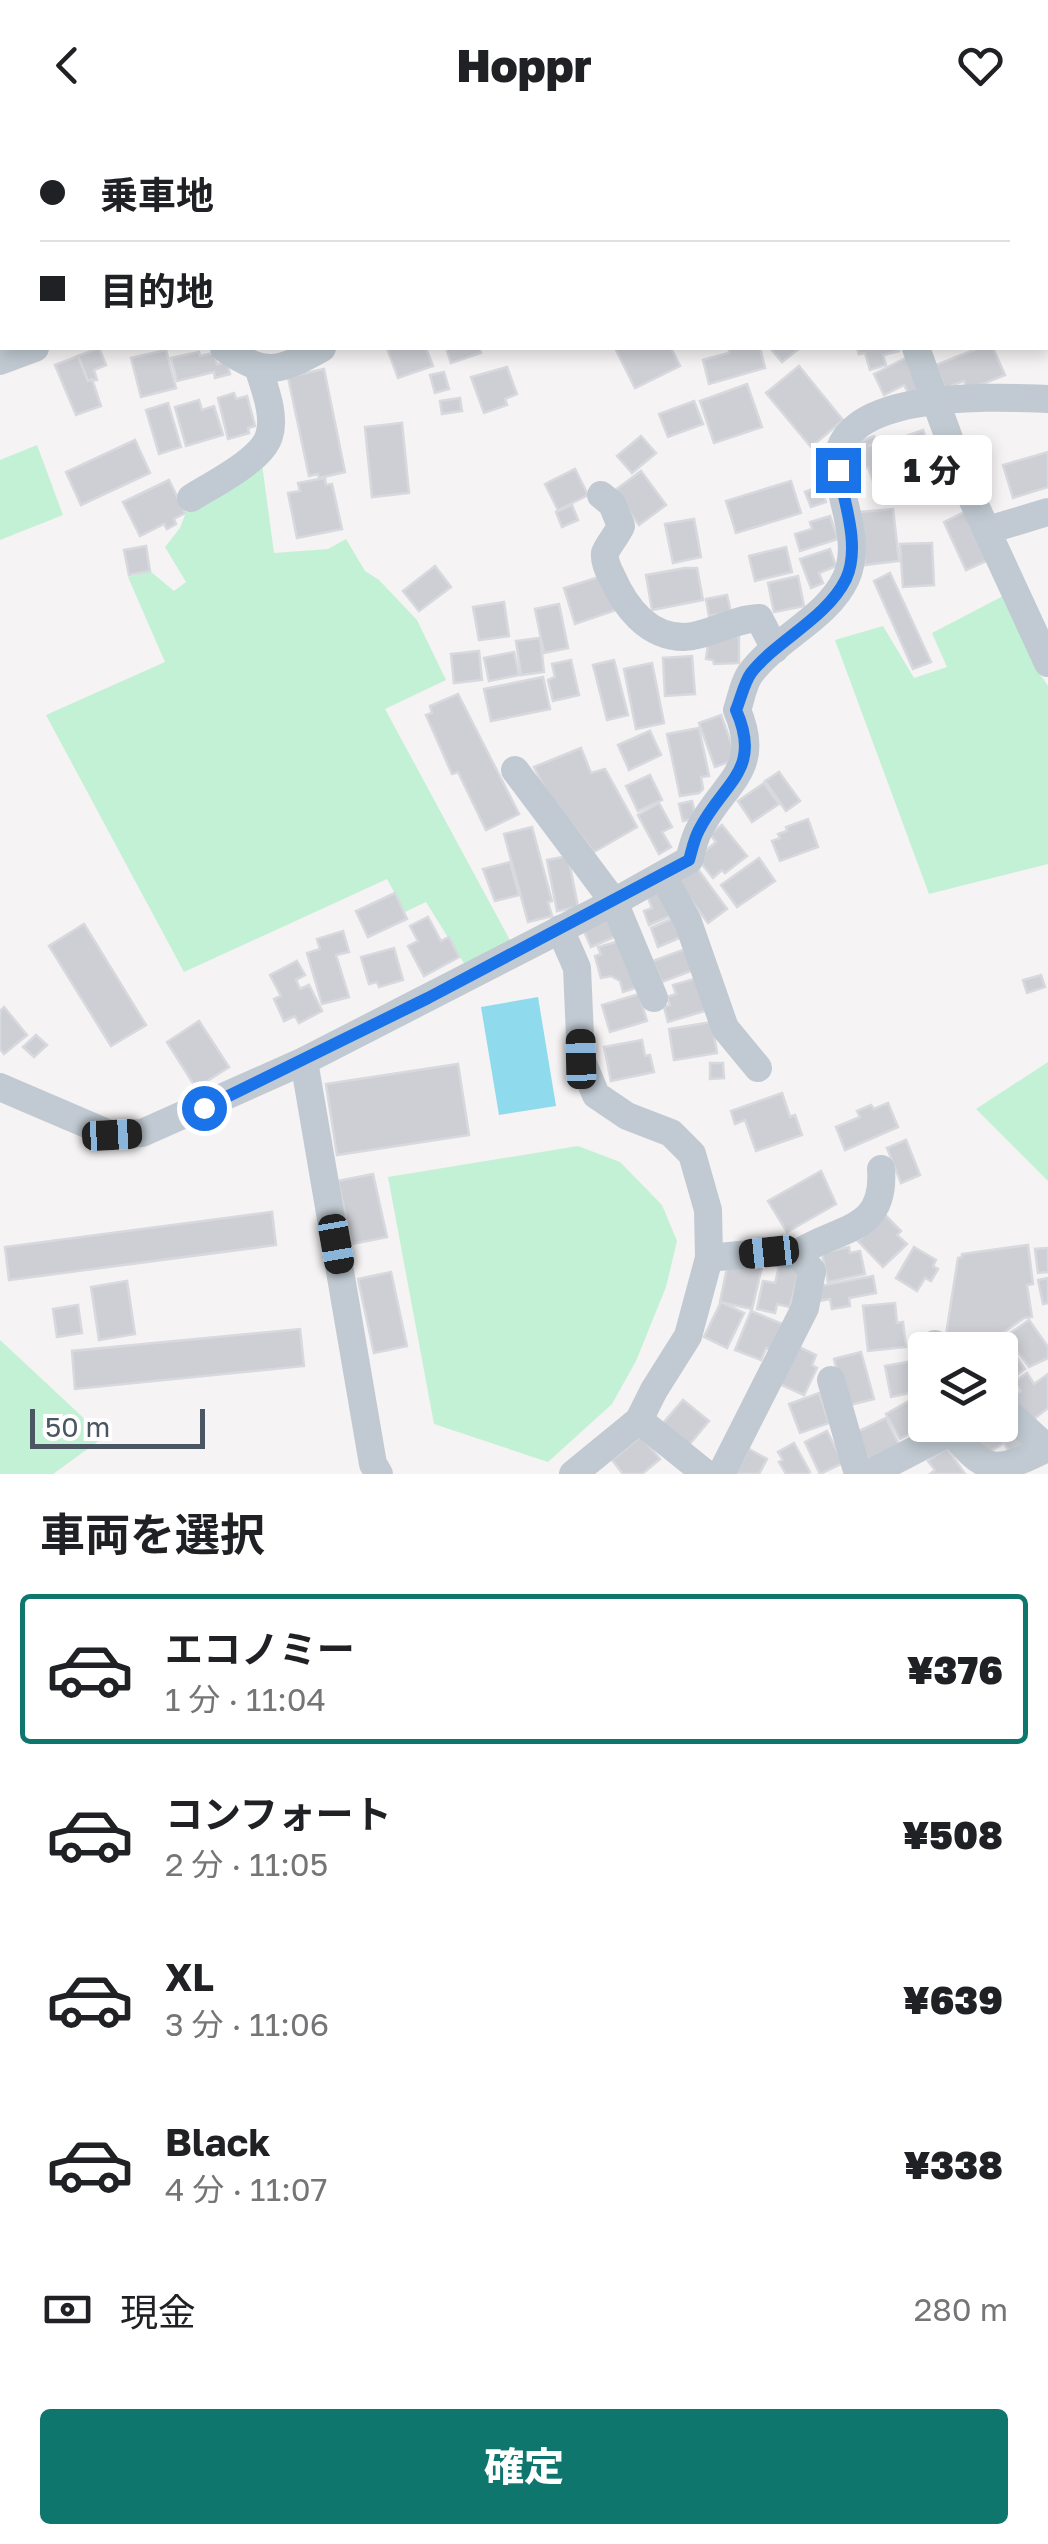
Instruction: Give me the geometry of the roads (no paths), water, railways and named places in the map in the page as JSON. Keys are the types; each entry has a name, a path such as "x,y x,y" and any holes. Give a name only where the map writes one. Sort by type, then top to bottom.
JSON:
{"street":[{"path":"227,350 250,366 276,368 317,350"},
{"path":"917,350 968,490 1036,608 1048,663"},
{"path":"191,498 261,452 270,434 270,414 258,366"},
{"path":"0,1087 112,1135 142,1134 304,1061 689,860 699,829 730,787 745,758 747,734 736,710 749,676 820,611 846,579 851,533 838,470 838,448 844,436 866,419 937,400 1004,396 1048,400"},
{"path":"601,495 612,504 621,526 605,554 607,567 626,604 642,622 668,636 687,637 746,618 758,618 775,649"},
{"path":"988,530 1048,512"},
{"path":"514,770 614,902 654,998"},
{"path":"663,876 688,922 725,1028 758,1068"},
{"path":"560,928 577,968 581,1059 596,1095 628,1116 671,1134 692,1154 708,1210 708,1258 688,1336 640,1420 573,1474"},
{"path":"304,1061 369,1471"},
{"path":"795,1255 816,1240 852,1228 870,1216 881,1199 881,1169"},
{"path":"708,1258 769,1252 795,1255 812,1271 805,1308 721,1474"},
{"path":"831,1380 858,1474"},
{"path":"640,1420 706,1474"},
{"path":"963,1442 971,1461 984,1471 1001,1472 1048,1448 1018,1421"},
{"path":"869,1474 930,1442"}],"water":[{"path":"538,997 556,1106 499,1115 481,1007"}]}
